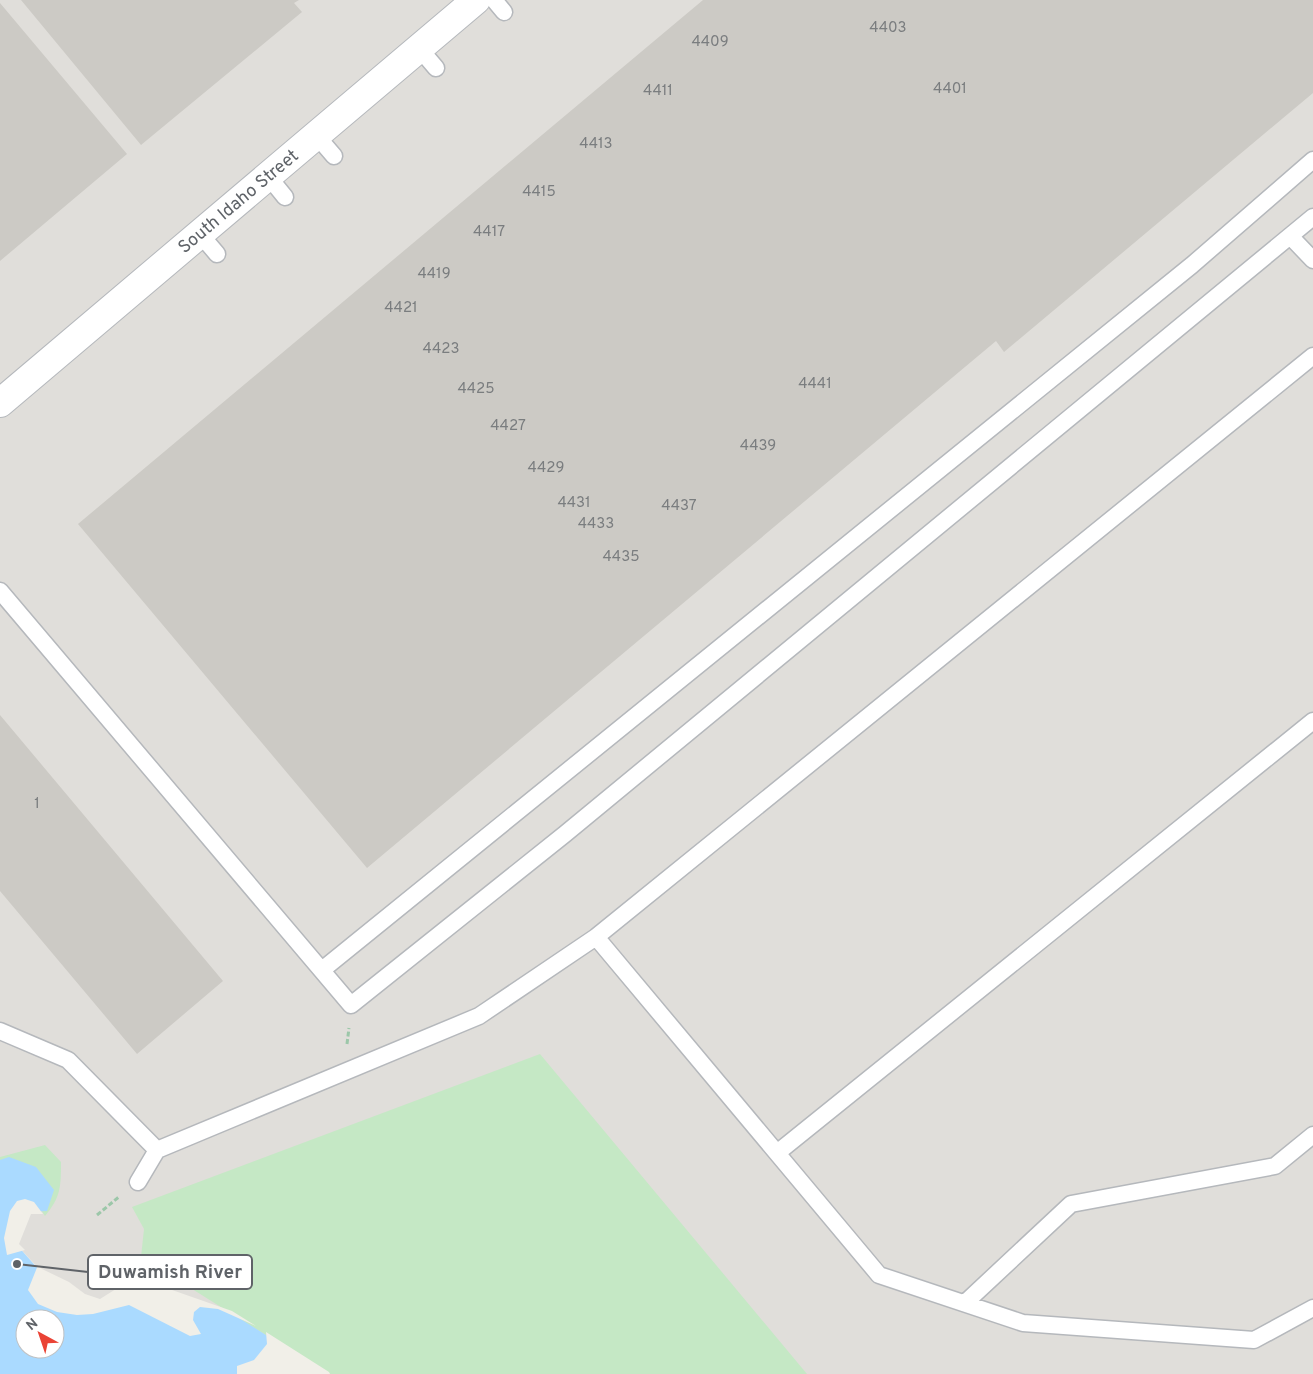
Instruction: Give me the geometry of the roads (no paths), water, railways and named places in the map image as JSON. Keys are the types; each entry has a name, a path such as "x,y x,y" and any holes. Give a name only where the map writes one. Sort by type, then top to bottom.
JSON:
{"street":[{"name":"South Idaho Street","path":"0,403 208,244 268,176 316,135 428,58 476,0"}],"lane":[{"path":"316,135 334,156"},
{"path":"322,970 1192,265 1313,160"},
{"path":"268,176 286,197"},
{"path":"0,591 351,1005 565,834 1313,217"},
{"path":"1290,236 1313,260"},
{"path":"138,1182 157,1150 480,1016 596,937 1313,356"},
{"path":"777,1153 1313,721"},
{"path":"596,937 879,1275 1023,1323 1254,1340 1313,1308"},
{"path":"0,1031 68,1060 157,1150"},
{"path":"965,1304 1071,1204 1275,1166 1313,1135"}],"water":[{"path":"9,1157 36,1167 54,1190 47,1211 29,1212 16,1244 40,1271 83,1297 100,1302 135,1279 231,1313 328,1374 0,1374 0,1160"}],"place":[{"name":"Duwamish River","path":"17,1264"}]}
